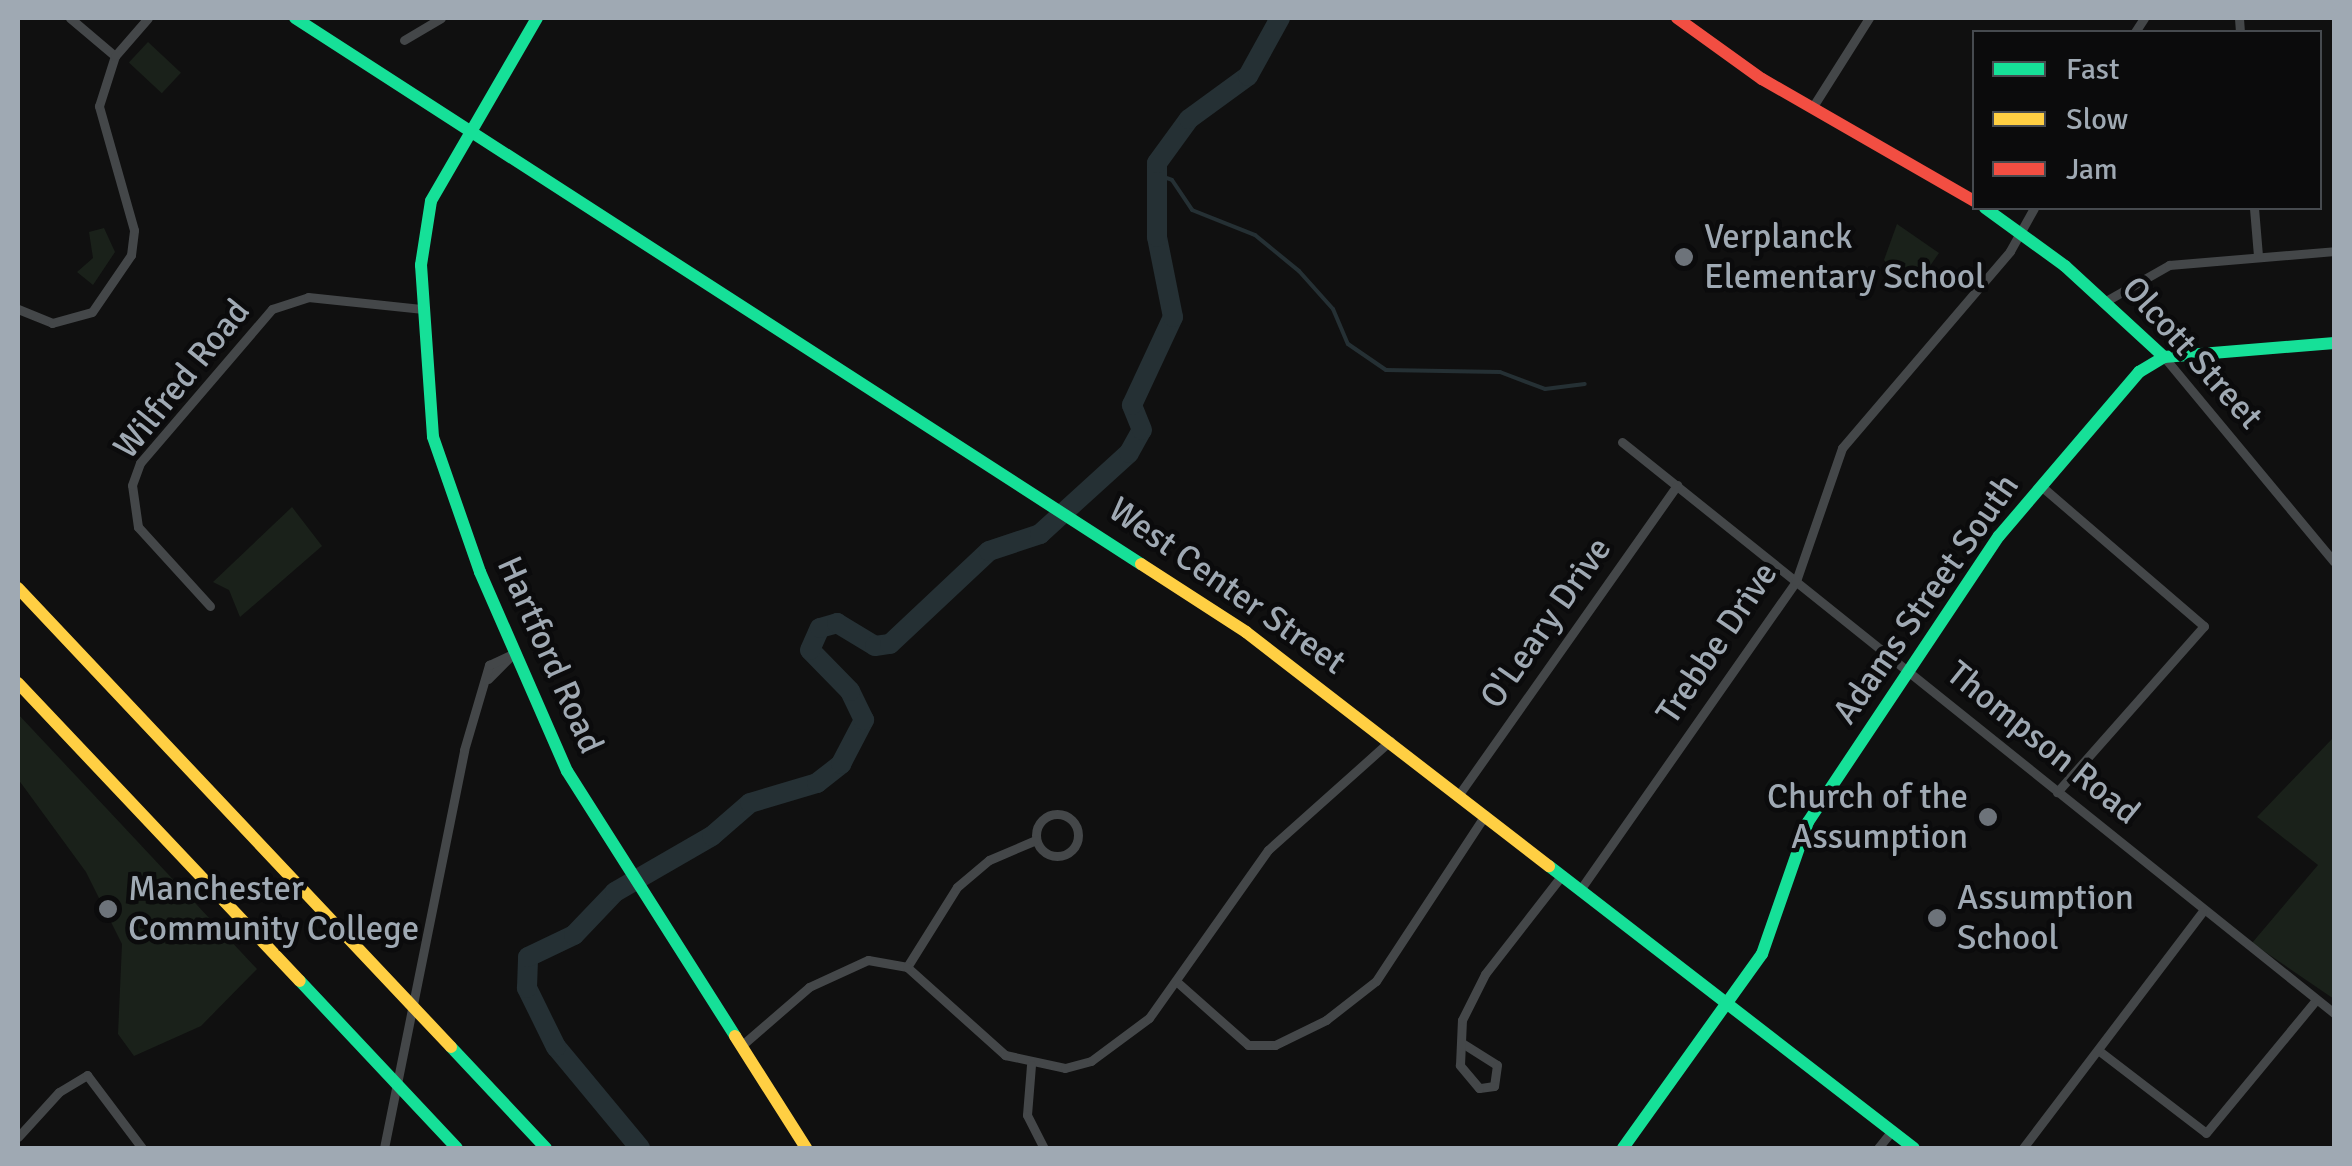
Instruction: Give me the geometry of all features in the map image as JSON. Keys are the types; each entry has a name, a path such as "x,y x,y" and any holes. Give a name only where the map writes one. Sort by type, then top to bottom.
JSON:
{"main road":[{"name":"West Center Street","path":"294,18 464,133 1077,518 1390,740 1914,1148"},
{"path":"464,133 537,18"},
{"path":"1678,18 1812,108 1972,200"},
{"name":"Hartford Road","path":"464,133 427,218 422,310 442,470 513,654 567,771 806,1148"},
{"name":"Olcott Street","path":"1988,210 2022,232 2106,300 2164,357"},
{"path":"2164,357 2334,344"},
{"name":"Adams Street South","path":"1623,1148 1771,936 1788,863 1808,822 1912,674 1998,536 2139,372 2164,357"},
{"path":"18,588 546,1148"},
{"path":"18,683 457,1148"}],"street":[{"path":"70,18 115,56"},
{"path":"18,309 52,323 92,312 131,255 134,230 99,106 115,56 148,18"},
{"path":"404,40 441,18"},
{"path":"1812,108 1869,18"},
{"name":"Trebbe Drive","path":"1582,887 1796,582 1842,448 2022,232 2033,210"},
{"path":"2254,210 2258,256"},
{"path":"2106,300 2157,268 2334,251"},
{"name":"Wilfred Road","path":"210,606 138,527 132,485 140,463 272,309 308,297 422,310"},
{"name":"Olcott Street","path":"2164,357 2334,562"},
{"name":"Thompson Road","path":"1622,442 2202,912 2334,1012"},
{"name":"O'Leary Drive","path":"1460,793 1677,485"},
{"path":"2041,486 2204,626 2057,792"},
{"path":"384,1148 451,802 491,661 513,654"},
{"path":"741,1046 836,970 868,960 908,967 1005,1055 1032,1065 1064,1068 1122,1044 1176,981 1262,858 1390,740"},
{"path":"1176,981 1248,1044 1275,1045 1326,1020 1376,982 1486,814"},
{"path":"908,967 956,888 989,860 1036,840 1051,815 1070,818 1078,833 1063,856 1048,855 1036,840"},
{"path":"1462,1044 1496,1065 1494,1086 1483,1090 1457,1057 1472,995 1564,873"},
{"path":"2023,1148 2202,912"},
{"path":"2098,1050 2206,1133 2316,1000"},
{"path":"1032,1065 1027,1115 1044,1148"},
{"path":"18,1137 59,1092 87,1075 142,1148"},
{"path":"1878,1148 1892,1131"}],"shaded area":[{"path":"148,42 181,73 162,93 129,62"},
{"path":"1897,224 1939,253 1911,293 1884,260"},
{"path":"104,228 115,252 93,285 77,272 93,258 89,232"},
{"path":"292,507 322,546 240,617 229,590 213,582"},
{"path":"18,714 257,969 201,1026 134,1056 118,1034 122,944 86,872 18,779"},
{"path":"2332,739 2334,999 2252,943 2318,865 2257,817"}],"waterway":[{"path":"640,1148 556,1047 527,988 528,957 574,935 615,892 712,836 750,803 817,783 841,764 864,720 850,691 810,650 820,628 837,623 875,646 890,644 989,551 1040,534 1129,453 1142,430 1132,405 1173,317 1157,237 1157,163 1189,119 1248,76 1280,18"},
{"path":"1155,174 1172,180 1192,210 1255,235 1299,271 1333,309 1348,344 1386,370 1500,372 1545,389 1585,384"}],"traffic: fast":[{"path":"295,18 1141,564"},
{"path":"537,18 431,201 421,265 433,437 480,572 567,771 735,1036"},
{"path":"1988,210 2065,266 2164,357"},
{"path":"1623,1148 1762,954 1808,822 1999,536 2139,372 2164,357 2334,343"},
{"path":"1549,866 1914,1148"},
{"path":"300,981 457,1148"},
{"path":"451,1047 546,1148"}],"traffic: slow":[{"path":"1141,564 1246,632 1549,866"},
{"path":"18,588 451,1047"},
{"path":"18,683 300,981"},
{"path":"735,1036 806,1148"}],"traffic: jam":[{"path":"1677,18 1762,79 1972,200"}],"place":[{"name":"Verplanck Elementary School","path":"1684,257"},
{"name":"Church of the Assumption","path":"1988,817"},
{"name":"Manchester Community College","path":"108,909"},
{"name":"Assumption School","path":"1937,918"}]}
